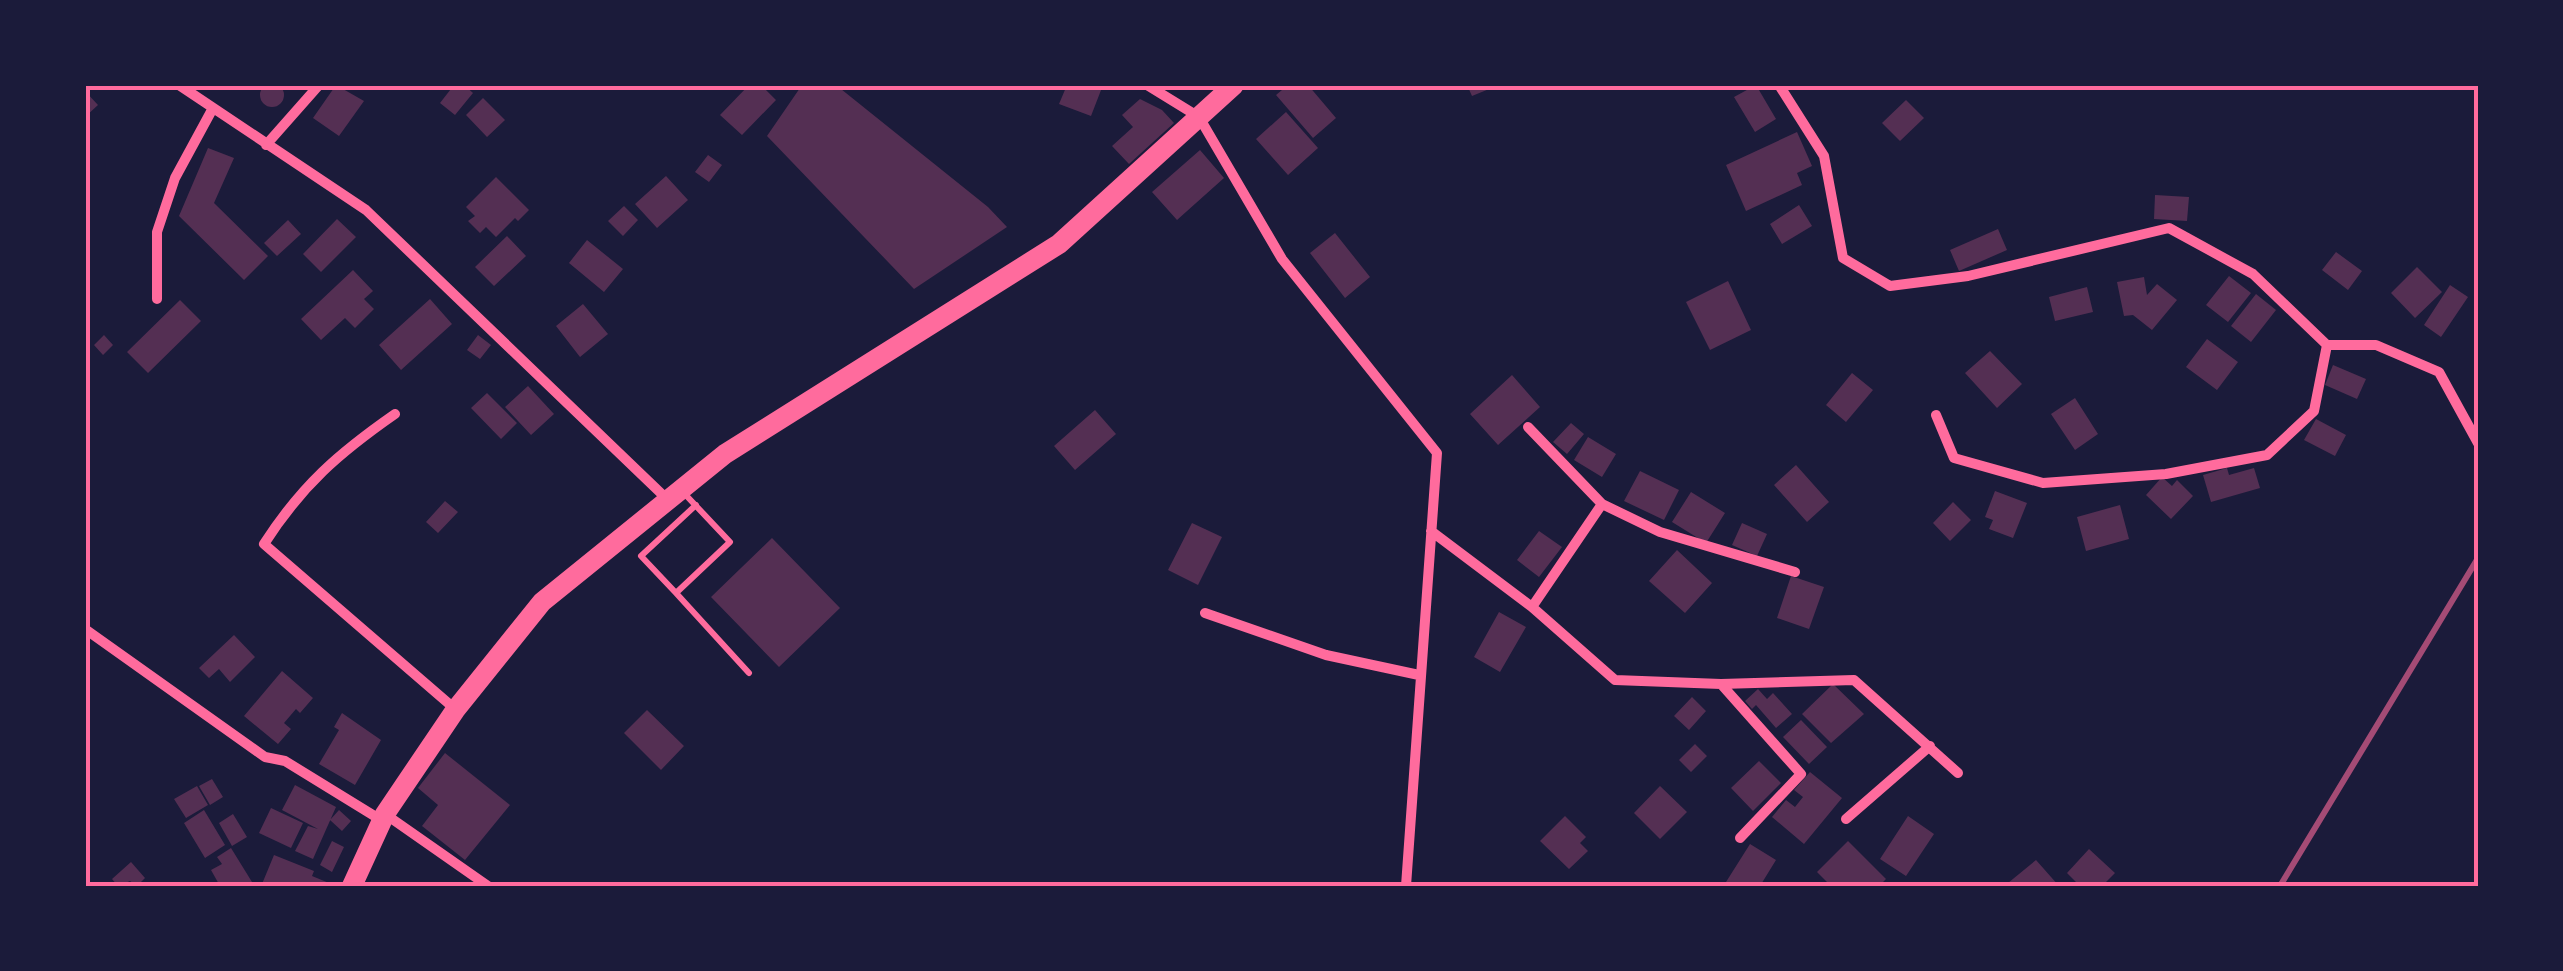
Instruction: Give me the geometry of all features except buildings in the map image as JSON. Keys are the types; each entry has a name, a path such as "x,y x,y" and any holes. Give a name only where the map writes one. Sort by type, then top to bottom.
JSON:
{"highway":[{"path":"352,886 384,817 456,709 542,602 682,498 725,454 1059,244 1234,85"}],"street":[{"path":"179,85 366,210 682,498"},
{"path":"266,145 319,85"},
{"path":"1147,85 1200,116 1282,259 1437,452 1406,886"},
{"path":"1778,85 1824,156 1843,258 1890,286 1968,276 2169,228 2254,274 2327,345 2376,345 2440,372 2478,443"},
{"path":"157,300 157,232 175,178 213,108"},
{"path":"1936,415 1954,458 2042,483 2166,474 2267,455 2314,411 2327,345"},
{"path":"396,414 342,452 288,506 264,544 456,709"},
{"path":"1528,427 1602,504 1660,532 1795,572"},
{"path":"1532,607 1602,504"},
{"path":"1430,531 1532,607 1615,680 1721,684 1854,680 1958,773"},
{"path":"1205,614 1326,655 1419,676"},
{"path":"85,629 264,757 285,761 384,817 488,886"},
{"path":"1721,684 1801,774 1740,838"},
{"path":"1846,820 1930,746"}],"lane":[{"path":"676,593 730,542 682,498 641,556 749,673"}],"railway":[{"path":"2280,886 2478,558"}]}
